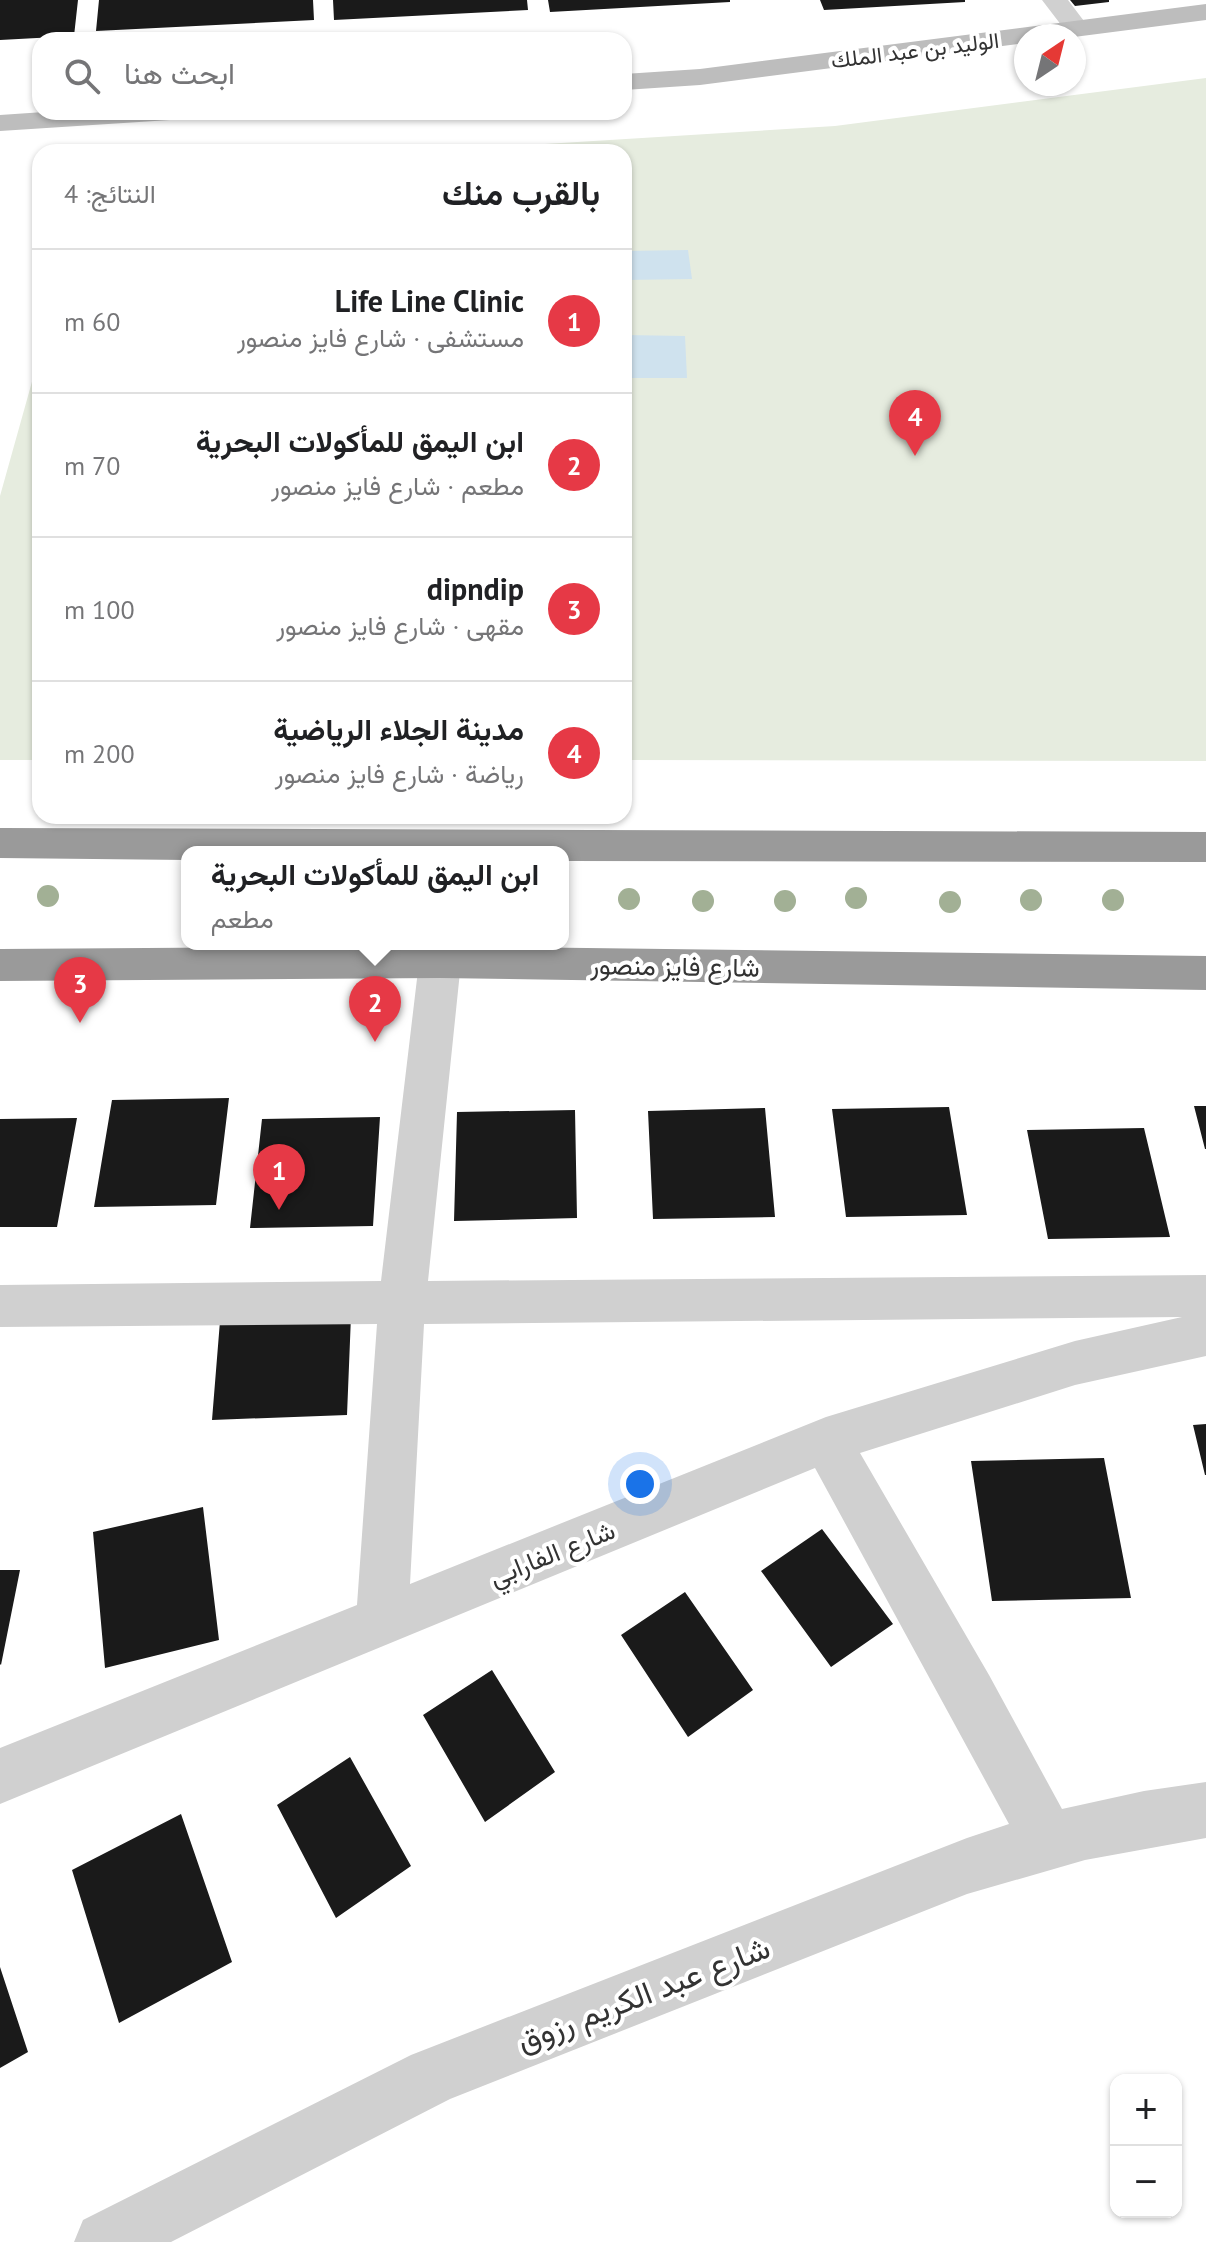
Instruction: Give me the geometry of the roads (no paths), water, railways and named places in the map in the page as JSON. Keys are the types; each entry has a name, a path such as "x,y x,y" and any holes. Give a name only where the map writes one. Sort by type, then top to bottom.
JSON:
{"highway":[{"path":"0,843 226,846"},
{"path":"569,847 1206,847"},
{"name":"شارع فايز منصور","path":"0,965 440,962 1206,973"}],"main road":[{"name":"الوليد بن عبد الملك","path":"1086,28 1206,12"},
{"name":"الوليد بن عبد الملك","path":"632,81 700,77 1014,37"},
{"path":"0,123 46,120"}],"street":[{"path":"1055,0 1073,24"},
{"path":"382,1622 402,1303 440,962"},
{"path":"0,1306 1206,1296"},
{"name":"شارع الفارابي","path":"0,1776 826,1440 1075,1363 1206,1334"},
{"path":"826,1440 970,1694 1047,1839"},
{"name":"شارع عبد الكريم رزوق","path":"105,2242 432,2076 967,1866 1047,1839 1136,1818 1206,1810"}],"water":[{"path":"688,250 692,279 632,280 632,251"},
{"path":"632,335 685,336 687,378 632,378"}],"place":[{"name":"مدينة الجلاء الرياضية","path":"915,456"},
{"name":"dipndip","path":"80,1023"},
{"name":"ابن اليمق للمأكولات البحرية","path":"375,1042"},
{"name":"Life Line Clinic","path":"279,1210"}]}
